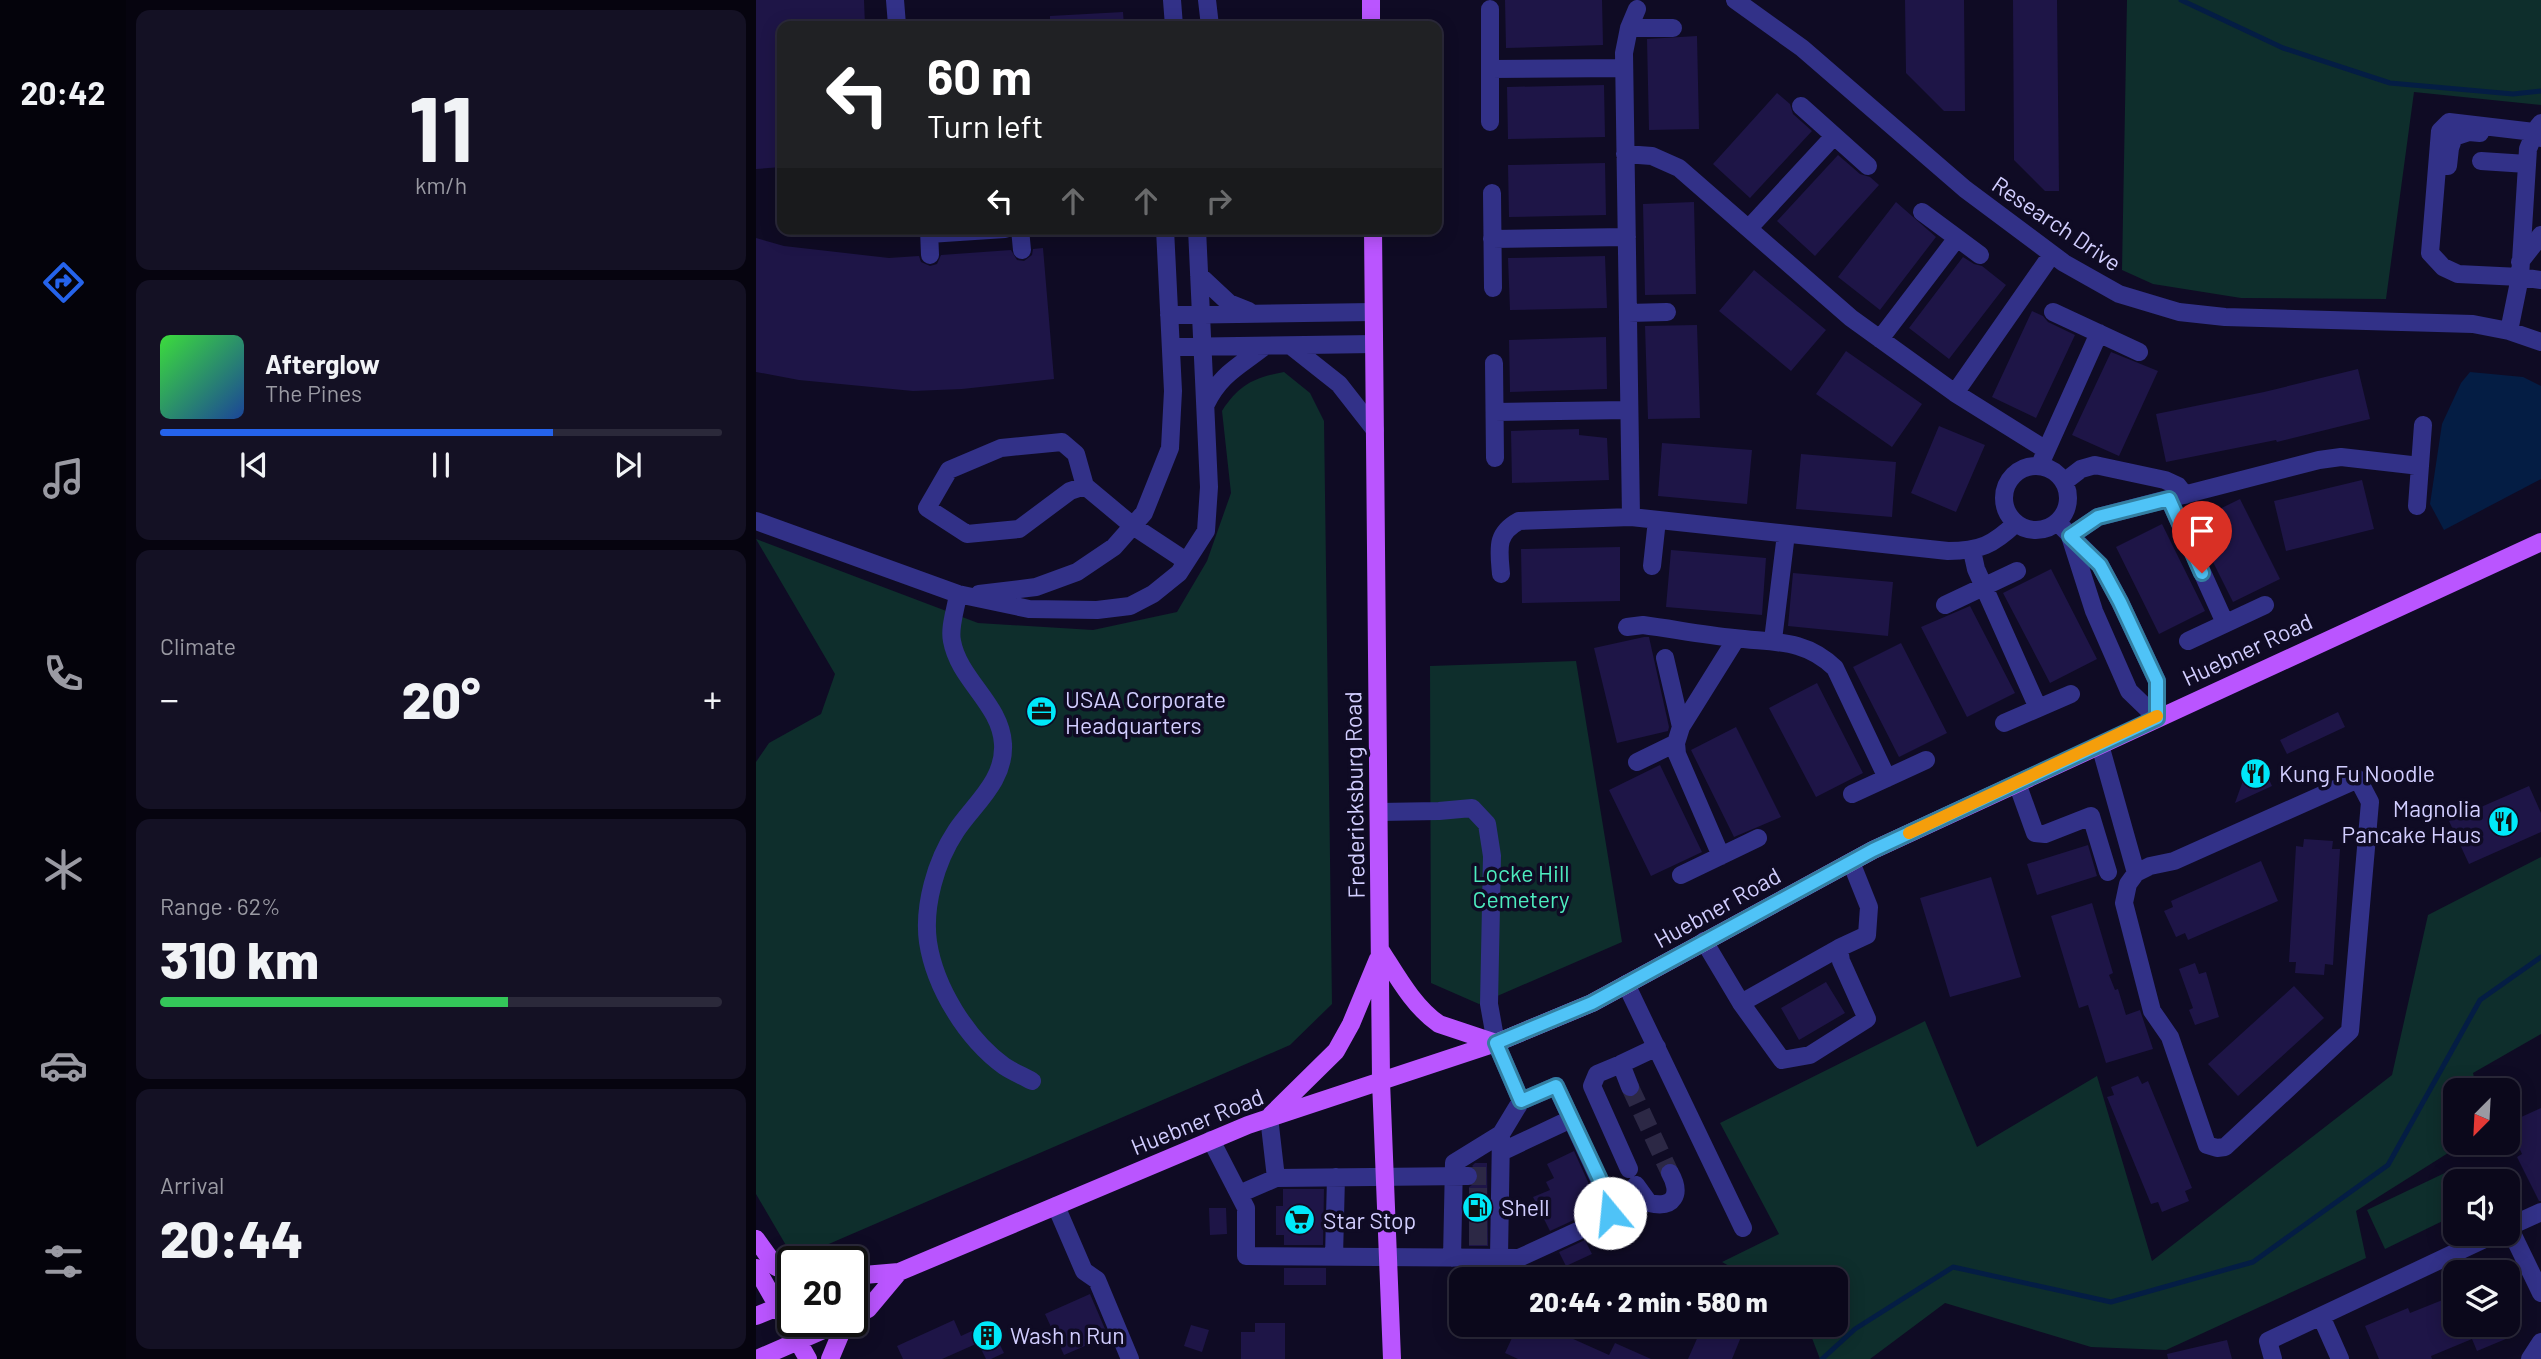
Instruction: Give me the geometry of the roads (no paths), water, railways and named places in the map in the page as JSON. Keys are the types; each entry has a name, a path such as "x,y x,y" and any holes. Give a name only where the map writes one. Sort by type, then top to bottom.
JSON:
{"main road":[{"path":"1371,0 1371,21"},
{"name":"Fredericksburg Road","path":"1373,235 1381,1081 1392,1359"},
{"name":"Huebner Road","path":"868,1275 899,1272 1269,1117 1496,1043 1592,1003 1851,862 2100,744 2541,542"},
{"path":"1381,951 1408,991 1432,1019 1496,1043"},
{"path":"1269,1117 1336,1051 1351,1024 1381,951"},
{"path":"756,1239 777,1267"},
{"path":"756,1268 777,1292"},
{"name":"Huebner Road","path":"868,1309 899,1272"},
{"path":"756,1316 777,1307"},
{"path":"796,1337 808,1359"},
{"path":"757,1359 809,1337"},
{"path":"830,1359 839,1337"}],"street":[{"path":"895,0 897,21"},
{"path":"1172,0 1174,21"},
{"path":"1208,0 1210,21"},
{"name":"Research Drive","path":"1735,0 1802,48 1965,190 2052,254 2091,280 2119,294 2179,312 2225,317 2473,324 2509,331 2541,342"},
{"path":"1490,9 1490,122"},
{"path":"1631,517 1624,52 1629,28 1637,9"},
{"path":"1629,28 1673,28"},
{"path":"1490,69 1624,68"},
{"path":"1801,106 1868,166"},
{"path":"2509,331 2520,270 2527,163 2537,133 2449,122 2440,131 2430,253 2458,274 2520,270 2541,280"},
{"path":"1749,228 1834,136"},
{"path":"1625,154 1652,156 1679,168 1851,318 2043,458 2064,482 2068,499 2066,508 2056,522 2032,530 2016,523 2010,517 2004,500 2007,484 2018,471 2043,458 2099,333"},
{"path":"2481,161 2527,163"},
{"path":"1492,193 1493,288"},
{"path":"1922,212 1980,255"},
{"path":"2520,270 2541,234"},
{"path":"929,235 930,256"},
{"path":"1021,235 1022,250"},
{"path":"958,594 1036,587 1077,572 1114,547 1144,513 1170,448 1173,391 1165,235"},
{"path":"756,521 958,594 1029,609 1097,610 1130,606 1153,594 1179,573 1206,531 1209,487 1197,235"},
{"path":"1492,239 1627,237"},
{"path":"1880,340 1956,238"},
{"path":"1955,393 2052,254"},
{"path":"1199,275 1229,303 1256,314"},
{"path":"1169,315 1373,312"},
{"path":"1628,313 1667,312"},
{"path":"2053,312 2138,352"},
{"path":"1171,347 1374,344"},
{"path":"1205,406 1214,387 1226,373 1265,346"},
{"path":"1290,346 1339,384 1375,430"},
{"path":"1494,363 1495,458"},
{"path":"1494,412 1629,410"},
{"path":"2417,506 2423,425"},
{"path":"1085,486 1070,491 1019,529 967,534 927,508 949,470 1001,448 1062,442 1076,454 1085,486 1133,526 1186,561"},
{"path":"2070,536 2098,517 2341,457 2420,467"},
{"path":"2064,482 2081,468 2095,465 2165,480 2178,486 2177,497 2225,623"},
{"path":"1501,574 1499,548 1502,536 1508,527 1519,521 1631,517 1948,551 1972,551 1995,541 2016,523"},
{"path":"1651,566 1657,520"},
{"path":"2056,522 2100,565 2115,594 2157,681 2157,718"},
{"path":"1773,640 1786,534"},
{"path":"2070,536 2080,573 2129,691 2157,718"},
{"path":"1972,551 1976,569 2038,708"},
{"path":"1945,605 2017,571"},
{"path":"958,594 951,639 957,660 995,715 1003,744 999,770 984,797 956,830 938,863 930,898 928,942 943,992 970,1033 1004,1066 1032,1081"},
{"path":"2093,604 2115,594"},
{"path":"2188,640 2265,605"},
{"path":"1627,627 1643,625 1736,639 1773,640 1822,655 1835,668 1886,778"},
{"path":"1637,762 1679,735 1736,639"},
{"path":"1665,658 1679,735 1677,754 1721,856"},
{"path":"2004,723 2071,694"},
{"path":"2100,744 2136,873"},
{"path":"1852,794 1926,760"},
{"path":"2358,779 2370,802 2350,1031 2225,1147 2217,1149 2207,1145 2170,1037 2152,1011 2124,903 2128,884 2136,873 2150,866 2174,861 2358,779"},
{"path":"2017,783 2035,834 2045,834 2091,816 2108,872"},
{"path":"1379,812 1472,808 1488,824 1493,856 1489,1004 1496,1043 1521,1101"},
{"path":"1681,875 1758,838"},
{"path":"1741,1003 1867,935 1869,907 1851,862"},
{"path":"1704,941 1741,1003 1782,1060 1810,1055 1867,1019 1841,961 1839,948"},
{"path":"1626,984 1743,1228"},
{"path":"1657,1047 1597,1074 1592,1086 1632,1177 1649,1203 1663,1204 1671,1201 1677,1192 1676,1183 1670,1173"},
{"path":"1621,1064 1630,1087"},
{"path":"1211,1140 1246,1208 1246,1256 1452,1258 1499,1257 1519,1258 1606,1218 1610,1213 1611,1203 1556,1086 1521,1101 1501,1134 1454,1163 1461,1176 1461,1236 1452,1258"},
{"path":"1269,1117 1276,1178"},
{"path":"1501,1152 1571,1119"},
{"path":"1499,1257 1494,1227 1494,1176 1501,1152 1501,1134"},
{"path":"1239,1194 1276,1178 1461,1176"},
{"path":"1334,1257 1336,1177"},
{"path":"1056,1206 1084,1271 1097,1280 1130,1359"},
{"path":"2520,1222 2541,1212"},
{"path":"2273,1359 2269,1341 2470,1246"},
{"path":"2518,1246 2541,1293"},
{"path":"2321,1317 2340,1359"},
{"path":"2530,1359 2541,1342"}],"water":[{"path":"2470,372 2523,377 2541,386 2541,479 2444,530 2430,504 2442,424 2461,383"}],"waterway":[{"path":"2181,0 2283,48 2390,83 2513,94 2541,91"},
{"path":"1822,1359 1855,1329 1953,1267 2111,1302 2253,1262 2388,1165 2480,1000 2541,957"}],"tunnel":[{"path":"1630,1087 1670,1173"},
{"path":"1468,1176 1487,1176"},
{"path":"1469,1197 1487,1197"},
{"path":"1469,1218 1488,1218"},
{"path":"1469,1236 1488,1236"}],"place":[{"name":"USAA Corporate Headquarters","path":"1042,712"},
{"name":"Kung Fu Noodle","path":"2256,773"},
{"name":"Magnolia Pancake Haus","path":"2504,821"},
{"name":"Shell","path":"1478,1207"},
{"name":"Star Stop","path":"1300,1220"},
{"name":"Wash n Run","path":"987,1335"}],"park label":[{"name":"Locke Hill Cemetery","path":"1521,886"}]}
